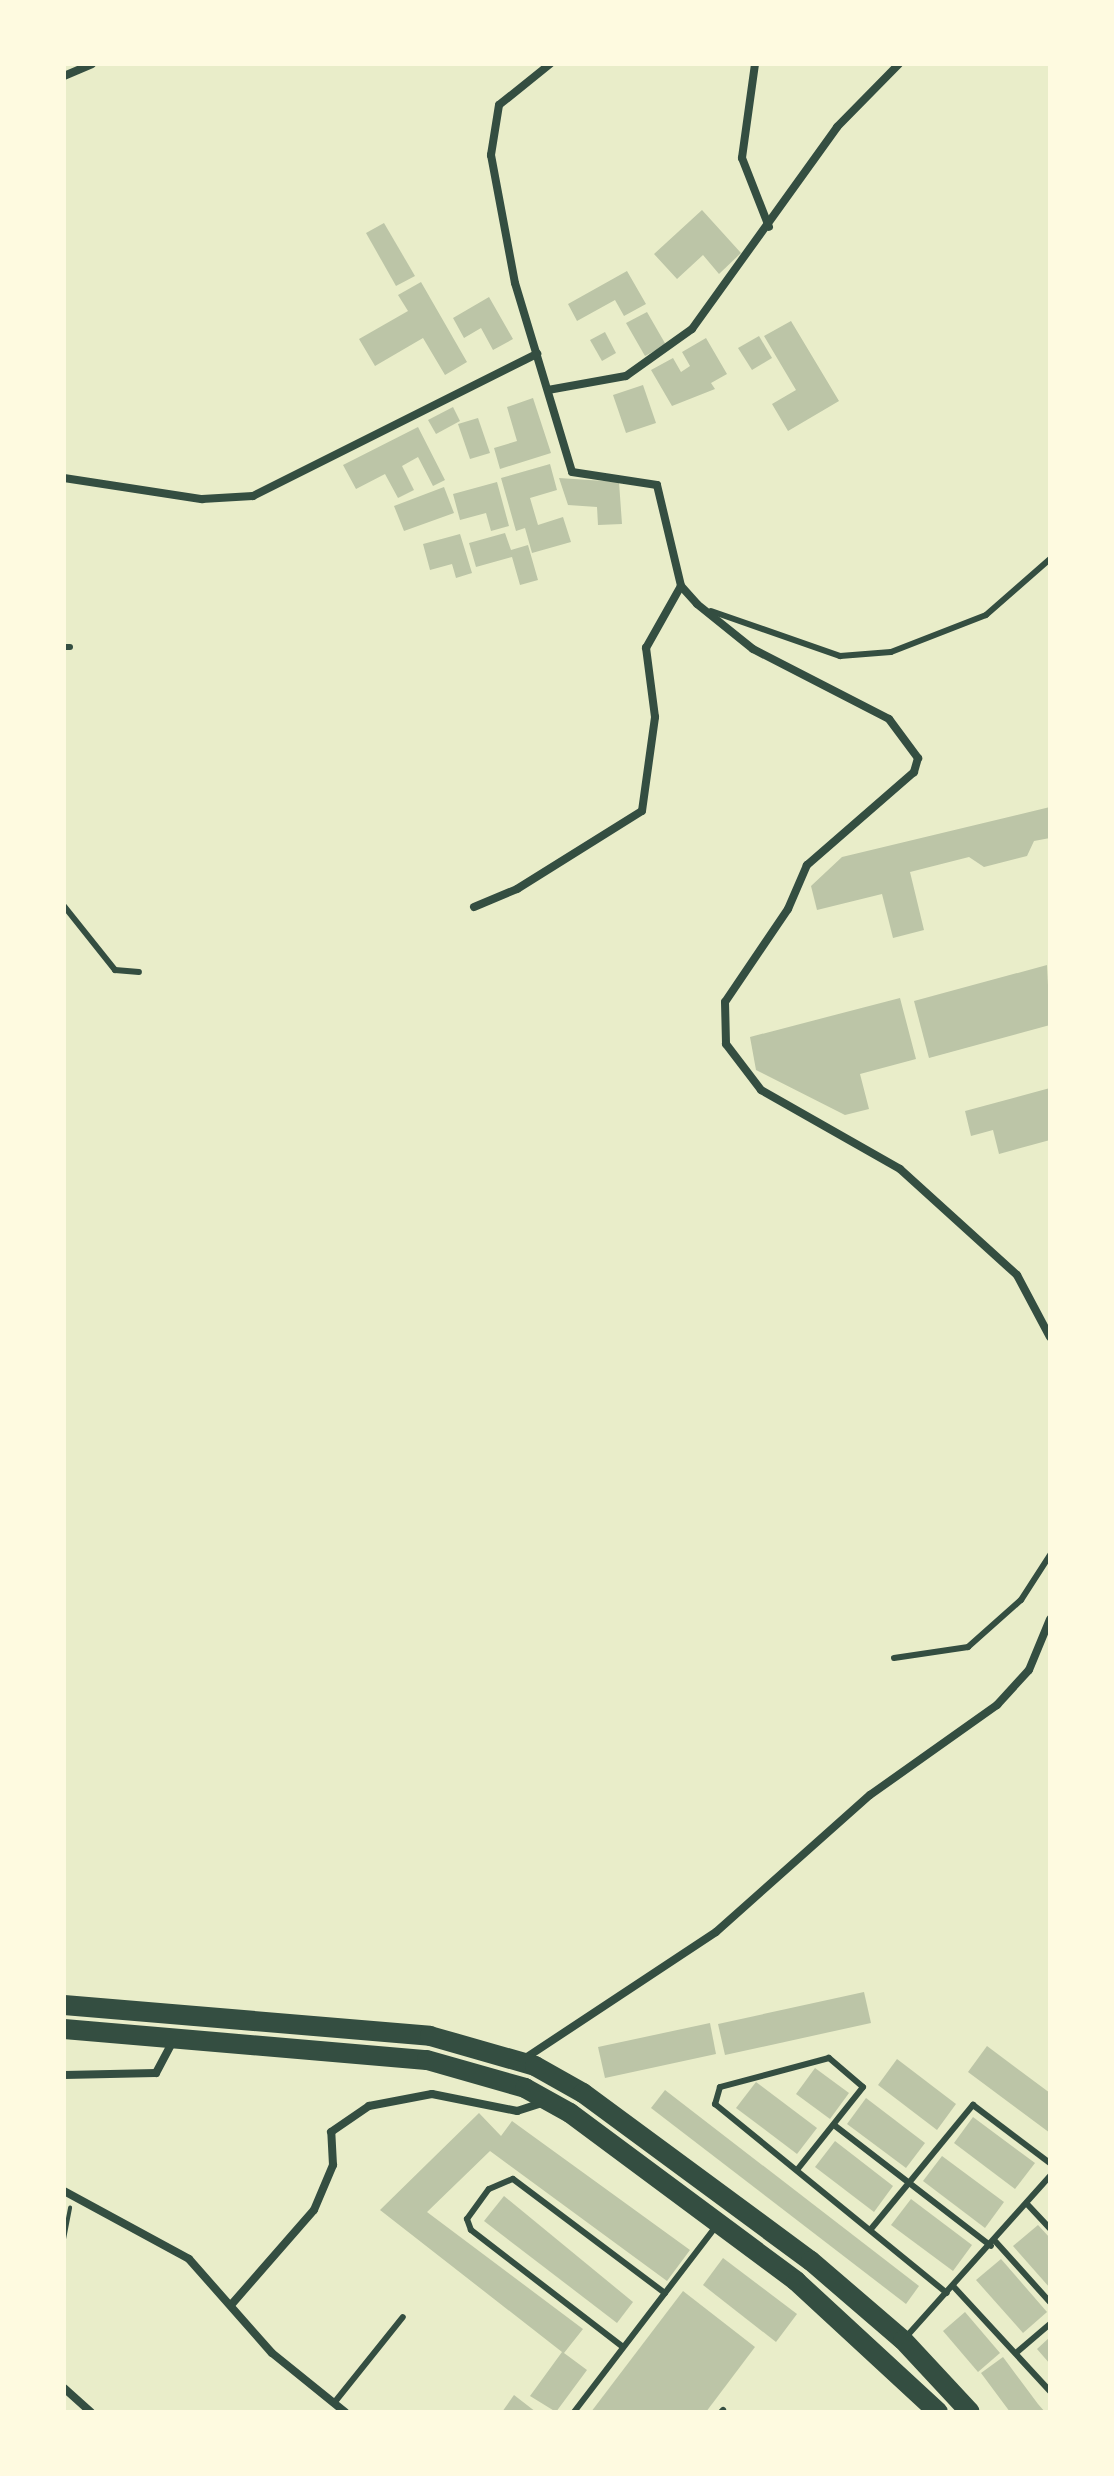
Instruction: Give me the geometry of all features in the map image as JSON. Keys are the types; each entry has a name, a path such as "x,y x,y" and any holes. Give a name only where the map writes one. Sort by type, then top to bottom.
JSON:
{"main road":[{"path":"64,2005 430,2036 522,2061 605,2109 903,2340 970,2412"},
{"path":"64,2029 427,2060 501,2078 548,2100 719,2223 855,2329 934,2411"}],"street":[{"path":"550,64 499,105 490,141 537,354 572,472 647,480 662,490 681,586 697,604 753,649 889,719 918,758 914,772 807,865 788,909 725,1002 731,1055 761,1090 900,1169 1017,1275 1050,1337"},
{"path":"755,64 742,158 769,227"},
{"path":"548,390 608,383 658,358 711,311 837,127 899,64"},
{"path":"64,76 85,65"},
{"path":"64,478 202,499 253,496 537,354"},
{"path":"474,907 517,889 642,811 655,717 646,648 681,586"},
{"path":"522,2061 716,1932 870,1795 997,1705 1029,1670 1050,1619"},
{"path":"64,2075 156,2073 175,2038"},
{"path":"231,2305 314,2210 333,2165 331,2132 369,2106 432,2094 517,2111 548,2100"},
{"path":"69,2193 170,2245 231,2305 272,2353 345,2412"},
{"path":"64,2388 84,2410"}],"lane":[{"path":"697,604 804,647 840,656 891,652 986,615 1050,559"},
{"path":"64,906 115,970 139,972"},
{"path":"894,1658 968,1647 1021,1600 1050,1555"},
{"path":"797,2170 863,2087 829,2058 720,2087 715,2104 947,2293"},
{"path":"871,2229 973,2105 1050,2163"},
{"path":"834,2125 993,2243 1050,2302"},
{"path":"903,2340 1028,2205 1050,2176"},
{"path":"623,2347 471,2230 467,2219 489,2189 513,2179 665,2293"},
{"path":"1028,2205 1050,2229"},
{"path":"574,2412 719,2223"},
{"path":"953,2286 1050,2391"},
{"path":"334,2403 403,2317"},
{"path":"1016,2353 1050,2324"}],"path":[{"path":"64,2239 69,2193"}],"building":[{"path":"702,210 741,253 719,274 703,255 677,279 654,254"},
{"path":"384,223 415,276 396,286 366,233"},
{"path":"627,271 646,304 624,316 615,300 577,321 568,304"},
{"path":"421,282 467,362 445,375 423,338 375,366 359,339 408,311 398,295"},
{"path":"489,297 513,339 493,350 481,328 464,338 453,318"},
{"path":"647,312 666,345 645,356 626,323"},
{"path":"791,321 839,401 788,431 772,404 796,390 764,336"},
{"path":"605,332 616,353 602,361 590,340"},
{"path":"759,336 772,358 752,370 738,348"},
{"path":"706,338 727,374 711,383 715,389 672,406 651,370 673,358 681,372 690,366 682,352"},
{"path":"643,385 656,423 626,433 613,395"},
{"path":"533,398 551,453 500,469 494,448 517,441 507,407"},
{"path":"453,407 460,421 436,434 428,420"},
{"path":"478,418 490,453 470,459 458,424"},
{"path":"418,427 445,480 433,486 418,457 402,466 414,490 398,498 385,474 356,489 343,465"},
{"path":"550,464 557,490 530,498 538,525 563,517 571,542 532,553 525,528 516,531 501,478"},
{"path":"559,478 619,482 622,524 598,525 597,507 568,505"},
{"path":"497,482 509,526 491,531 486,513 460,520 453,494"},
{"path":"444,487 454,513 404,531 394,506"},
{"path":"505,533 511,550 528,545 538,580 520,585 512,557 476,567 469,543"},
{"path":"460,534 472,573 456,578 452,564 430,570 423,544"},
{"path":"1050,807 1050,838 1034,841 1027,856 984,867 969,857 910,872 924,930 893,938 882,894 817,910 811,886 842,857"},
{"path":"1047,965 1050,1025 929,1058 914,1001"},
{"path":"900,998 916,1059 860,1074 869,1109 845,1115 756,1070 750,1037"},
{"path":"1050,1088 1050,1140 999,1154 993,1130 971,1136 965,1111"},
{"path":"864,1992 871,2023 725,2055 718,2024"},
{"path":"710,2023 716,2054 605,2078 598,2047"},
{"path":"987,2046 1050,2093 1050,2133 968,2072"},
{"path":"897,2059 956,2104 937,2130 878,2085"},
{"path":"815,2068 849,2093 830,2119 796,2094"},
{"path":"756,2082 817,2128 797,2154 736,2108"},
{"path":"665,2090 919,2286 906,2304 651,2108"},
{"path":"866,2098 925,2143 906,2168 847,2124"},
{"path":"479,2113 501,2136 512,2121 690,2250 667,2281 490,2151 427,2212 583,2329 564,2353 587,2370 556,2412 530,2396 562,2352 380,2210"},
{"path":"973,2117 1035,2163 1015,2189 954,2143"},
{"path":"835,2141 893,2186 874,2212 815,2167"},
{"path":"942,2156 1004,2202 985,2228 923,2181"},
{"path":"504,2196 633,2302 617,2323 484,2221"},
{"path":"911,2199 972,2245 953,2271 891,2225"},
{"path":"1038,2225 1050,2238 1050,2288 1013,2246"},
{"path":"723,2258 797,2314 776,2342 703,2285"},
{"path":"1001,2259 1047,2312 1023,2333 976,2280"},
{"path":"683,2291 755,2347 706,2412 591,2412"},
{"path":"965,2312 1000,2353 978,2372 943,2331"},
{"path":"1050,2337 1050,2364 1037,2349"},
{"path":"1003,2357 1045,2412 1010,2412 981,2373"},
{"path":"514,2395 536,2412 502,2412"}]}
